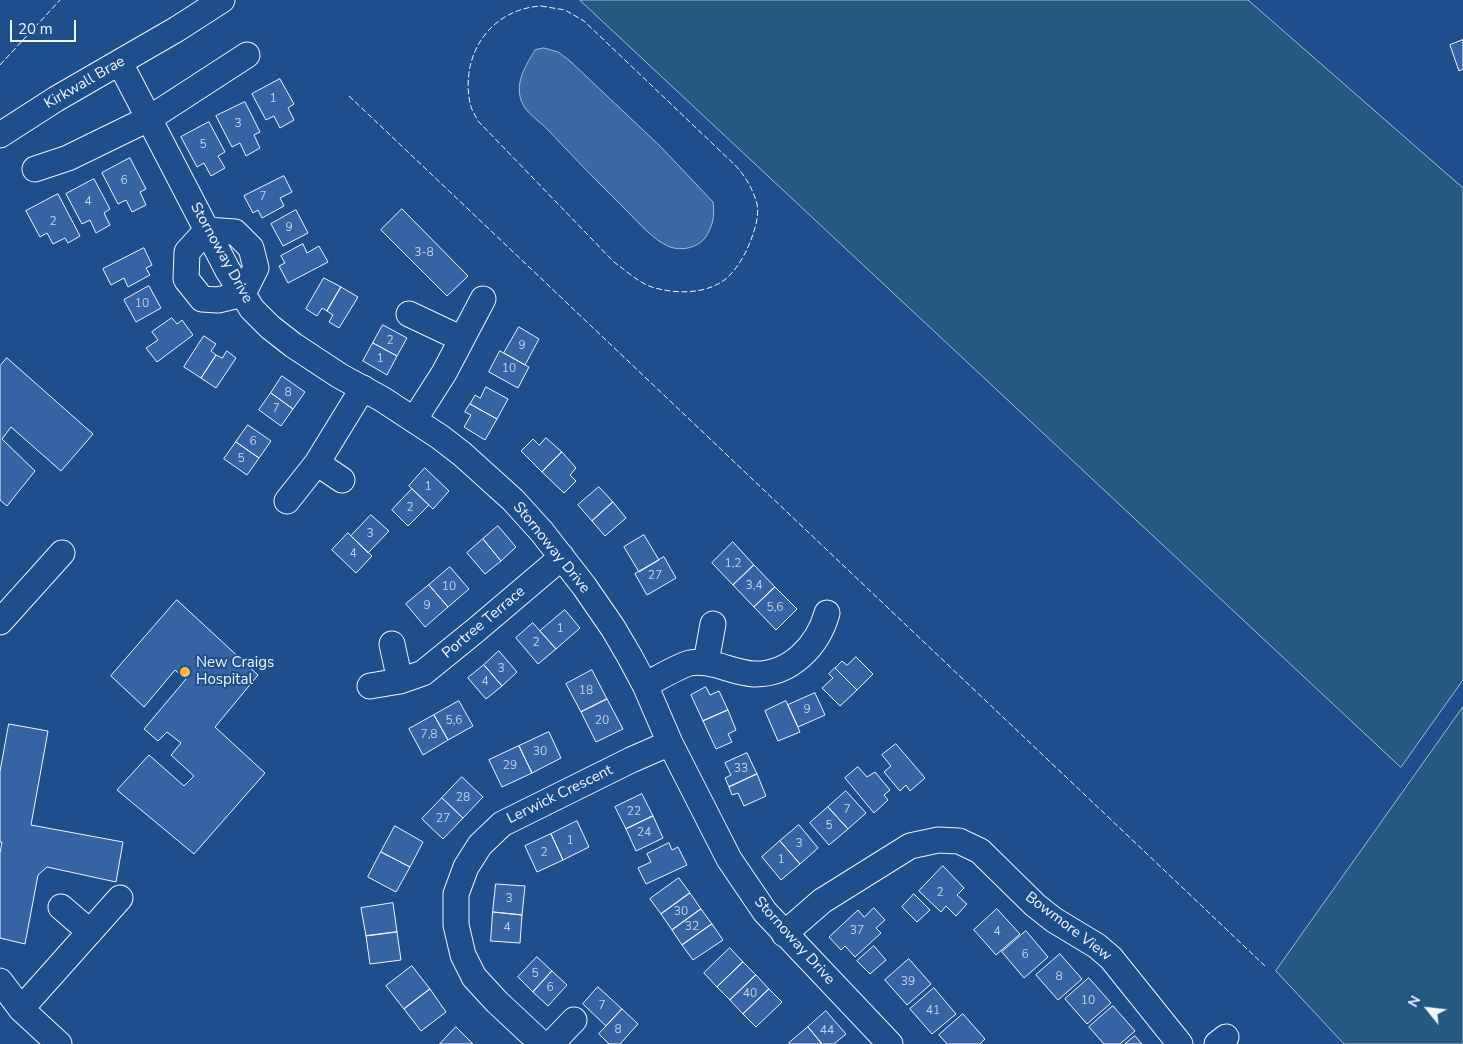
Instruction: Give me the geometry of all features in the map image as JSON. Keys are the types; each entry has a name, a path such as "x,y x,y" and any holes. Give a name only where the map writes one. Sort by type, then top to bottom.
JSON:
{"street":[{"name":"Kirkwall Brae","path":"0,135 56,99 177,29 222,0"},
{"path":"35,169 68,158 150,118 247,55"},
{"name":"Stornoway Drive","path":"120,62 227,269 252,309 270,327 301,350 414,420 462,454 513,500 562,557 613,628 645,685 670,743 728,859 764,912 890,1044"},
{"path":"207,230 187,252 186,279 202,299 218,300 243,294"},
{"path":"414,420 444,373 483,299"},
{"path":"409,314 462,339"},
{"path":"287,501 317,463 363,388"},
{"path":"317,463 342,480"},
{"path":"0,622 62,553"},
{"name":"Portree Terrace","path":"370,686 400,681 422,673 562,557"},
{"path":"645,685 689,663 706,662 754,674 788,665 802,656 814,642 824,624 827,612"},
{"path":"706,662 713,624"},
{"path":"392,644 400,681"},
{"name":"Lerwick Crescent","path":"542,1044 497,1002 474,977 463,955 456,925 456,894 466,867 480,845 502,824 670,743"},
{"name":"Bowmore View","path":"784,934 822,901 910,846 938,840 959,841 980,852 1035,905 1054,920 1097,946 1111,958 1180,1044"},
{"path":"21,1009 120,898"},
{"path":"61,907 90,932"},
{"path":"0,981 21,1009 59,1044"},
{"path":"551,1044 574,1020"}],"shaded area":[{"path":"580,0 1248,0 1463,188 1463,680 1401,767"},
{"path":"544,48 558,52 570,61 661,147 713,202 712,225 702,241 689,248 679,249 670,247 652,236 526,109 521,100 520,80 535,50"},
{"path":"1463,707 1463,1044 1344,1044 1276,971"}],"building":[{"path":"1463,40 1463,69 1459,71 1450,45"},
{"path":"280,79 294,104 288,108 294,120 280,128 274,116 266,120 252,94"},
{"path":"245,102 260,132 254,135 260,148 246,156 240,143 232,147 216,116"},
{"path":"209,122 225,152 218,156 225,168 211,176 204,163 197,167 181,137"},
{"path":"130,158 146,189 140,192 146,205 132,212 126,200 118,204 102,173"},
{"path":"284,176 292,192 280,198 284,206 262,218 258,210 253,213 244,196"},
{"path":"94,179 110,209 104,213 110,225 96,233 90,220 82,224 66,194"},
{"path":"58,194 80,236 68,243 65,238 53,244 47,233 40,237 26,211"},
{"path":"402,209 468,276 447,296 381,230"},
{"path":"296,210 308,233 283,246 271,224"},
{"path":"303,244 307,253 319,246 328,262 288,283 279,266 285,263 281,256"},
{"path":"144,248 152,265 146,268 150,275 128,287 124,278 111,285 103,269"},
{"path":"324,278 341,287 327,311 322,308 317,316 306,309"},
{"path":"149,286 161,308 136,322 124,300"},
{"path":"341,287 358,297 339,328 329,322 333,315 327,311"},
{"path":"172,318 177,324 182,320 193,335 157,362 146,348 158,340 152,332"},
{"path":"383,325 407,338 397,356 373,343"},
{"path":"519,327 539,339 525,365 504,353"},
{"path":"204,336 216,344 211,351 216,355 201,378 184,367"},
{"path":"373,343 397,356 387,375 363,361"},
{"path":"227,351 236,358 216,388 201,378 216,355 222,358"},
{"path":"500,351 529,367 518,388 489,372"},
{"path":"7,358 93,434 61,471 11,427 2,439 35,471 7,506 0,500 0,366"},
{"path":"282,376 305,392 293,409 271,393"},
{"path":"486,387 508,399 497,419 470,404 475,395 480,398"},
{"path":"271,393 293,409 281,426 259,410"},
{"path":"470,404 497,419 485,440 464,427 471,415 465,412"},
{"path":"248,425 271,441 259,458 236,442"},
{"path":"546,438 562,452 542,472 521,451 533,439 539,445"},
{"path":"236,442 259,458 247,475 224,459"},
{"path":"562,452 576,468 570,475 576,481 564,493 542,472"},
{"path":"425,468 449,491 433,509 409,486"},
{"path":"599,487 613,502 592,521 578,505"},
{"path":"412,489 429,505 408,526 392,510"},
{"path":"613,502 626,518 605,536 592,521"},
{"path":"371,515 389,531 368,553 351,536"},
{"path":"498,526 516,547 501,561 483,539"},
{"path":"348,533 372,556 356,573 332,550"},
{"path":"644,535 659,560 639,572 624,547"},
{"path":"483,539 501,561 485,574 467,553"},
{"path":"733,542 754,565 733,585 712,563"},
{"path":"664,557 676,578 647,595 635,574"},
{"path":"754,565 775,587 754,607 733,585"},
{"path":"450,567 469,589 448,607 429,585"},
{"path":"429,585 448,607 425,627 406,604"},
{"path":"775,587 797,609 776,630 754,607"},
{"path":"177,600 258,675 215,727 265,773 194,854 117,790 149,755 184,786 194,776 171,755 181,743 167,732 158,741 144,729 186,679 175,670 144,707 111,676"},
{"path":"565,610 580,628 556,649 540,631"},
{"path":"533,623 556,649 538,664 516,638"},
{"path":"499,651 517,672 502,686 484,665"},
{"path":"856,657 873,674 857,690 835,668 842,661 847,665"},
{"path":"484,665 502,686 486,699 468,678"},
{"path":"835,668 857,690 840,706 822,688 833,678 829,674"},
{"path":"592,670 607,699 581,712 566,684"},
{"path":"706,687 710,695 719,691 728,710 703,721 691,695"},
{"path":"815,693 825,715 798,727 788,705"},
{"path":"607,699 623,729 596,742 581,712"},
{"path":"459,701 473,726 448,740 434,715"},
{"path":"786,701 800,732 778,741 765,711"},
{"path":"728,710 736,730 728,734 732,742 716,749 703,721"},
{"path":"434,715 448,740 423,755 409,729"},
{"path":"9,724 48,731 31,825 123,842 116,882 47,867 38,875 25,944 0,938 0,853 2,842 0,842 0,772"},
{"path":"549,732 561,758 532,773 519,746"},
{"path":"896,744 925,778 910,791 906,785 900,791 884,772 891,766 882,755"},
{"path":"519,746 532,773 502,787 489,760"},
{"path":"747,753 757,774 729,787 725,778 731,775 725,763"},
{"path":"858,767 867,777 875,772 890,790 884,795 888,800 874,813 845,778"},
{"path":"757,774 766,796 744,806 738,793 732,795 729,787"},
{"path":"462,777 483,797 463,818 442,798"},
{"path":"846,791 866,813 848,829 828,807"},
{"path":"642,794 653,816 626,829 615,807"},
{"path":"442,798 463,818 443,839 422,819"},
{"path":"828,807 848,829 829,845 810,823"},
{"path":"653,816 663,838 636,851 626,829"},
{"path":"577,821 589,847 563,860 551,834"},
{"path":"799,825 818,848 800,864 780,841"},
{"path":"395,826 423,842 410,867 381,852"},
{"path":"551,834 563,860 537,872 525,846"},
{"path":"780,841 800,864 781,880 762,857"},
{"path":"669,843 672,850 678,847 687,865 646,884 638,868 651,862 647,854"},
{"path":"381,852 410,867 396,892 368,877"},
{"path":"943,866 964,888 957,895 967,904 956,916 946,906 941,912 919,891"},
{"path":"679,878 690,893 661,914 650,899"},
{"path":"496,884 525,886 522,915 493,912"},
{"path":"690,893 701,909 672,930 661,914"},
{"path":"914,894 930,910 917,922 902,907"},
{"path":"393,903 397,932 366,936 361,908"},
{"path":"874,908 885,920 876,928 881,933 855,957 845,946 841,950 829,937 858,910 864,917"},
{"path":"701,909 712,924 682,945 672,930"},
{"path":"997,909 1020,934 996,955 974,930"},
{"path":"493,912 522,915 520,943 491,941"},
{"path":"712,924 723,940 693,960 682,945"},
{"path":"1026,931 1048,957 1024,978 1002,952"},
{"path":"397,932 401,960 370,964 366,936"},
{"path":"874,946 886,960 870,974 857,961"},
{"path":"730,948 743,962 717,987 704,973"},
{"path":"1060,954 1082,979 1058,1000 1036,975"},
{"path":"537,957 552,971 533,992 518,977"},
{"path":"909,959 931,984 907,1005 885,980"},
{"path":"743,962 756,975 730,1000 717,987"},
{"path":"412,966 430,989 404,1009 386,986"},
{"path":"552,971 567,985 548,1006 533,992"},
{"path":"756,975 769,989 743,1014 730,1000"},
{"path":"1089,978 1111,1003 1087,1024 1065,999"},
{"path":"598,987 622,1009 606,1026 583,1004"},
{"path":"934,988 956,1014 932,1034 910,1009"},
{"path":"430,989 446,1012 421,1031 404,1009"},
{"path":"769,989 782,1002 756,1027 743,1014"},
{"path":"1113,1006 1135,1031 1120,1044 1104,1044 1089,1027"},
{"path":"622,1009 638,1024 620,1044 609,1044 599,1034"},
{"path":"826,1011 846,1034 834,1044 822,1044 808,1027"},
{"path":"963,1014 985,1039 980,1044 947,1044 939,1035"},
{"path":"456,1027 473,1044 440,1044"},
{"path":"808,1027 822,1044 789,1043"},
{"path":"1135,1036 1142,1044 1125,1044"}],"fence":[{"path":"0,65 60,0"},
{"path":"541,6 565,10 584,21 737,167 746,180 757,204 756,225 744,255 723,281 706,289 687,292 658,289 640,281 614,262 478,121 472,110 468,85 470,68 475,52 483,37 494,25 507,16 523,9 541,6"},
{"path":"349,96 1265,966"}],"place":[{"name":"New Craigs Hospital","path":"185,672"}]}
